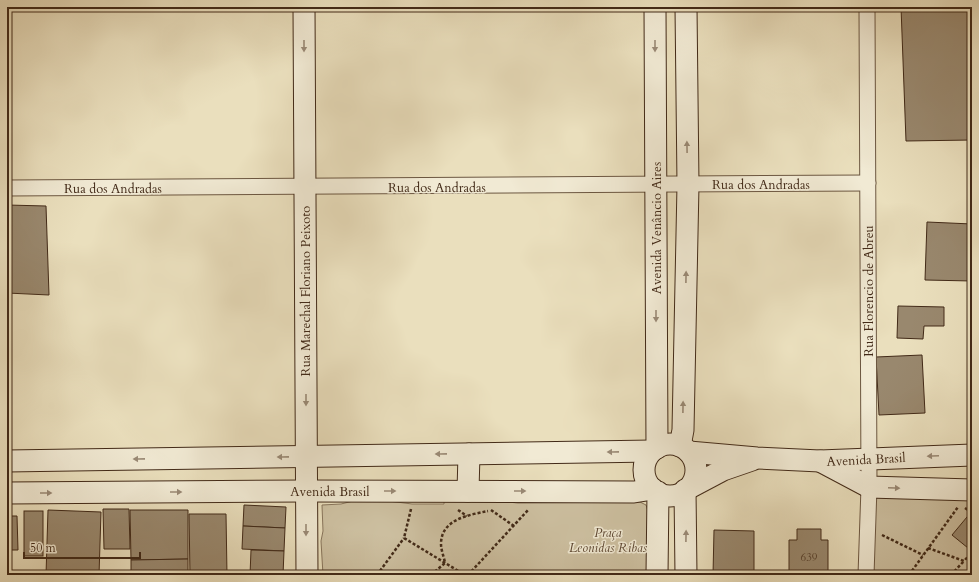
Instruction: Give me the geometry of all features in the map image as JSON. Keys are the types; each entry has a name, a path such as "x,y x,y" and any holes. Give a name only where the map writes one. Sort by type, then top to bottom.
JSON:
{"main road":[{"name":"Rua Marechal Floriano Peixoto","path":"304,7 306,575"},
{"name":"Avenida Venâncio Aires","path":"655,7 654,450 646,460 644,470 646,481 656,491 657,575"},
{"path":"686,7 688,185 683,430 685,449 694,460 696,470 694,480 687,489 686,575"},
{"path":"7,461 654,450 670,444 685,449 757,458 820,460"},
{"path":"468,491 469,454"},
{"name":"Avenida Brasil","path":"820,460 972,455"},
{"path":"656,491 671,496 723,470 757,458"},
{"name":"Avenida Brasil","path":"820,460 869,487 971,490"},
{"name":"Avenida Brasil","path":"7,493 656,491"}],"street":[{"name":"Rua Florencio de Abreu","path":"866,575 866,527 869,487 867,7"},
{"name":"Rua dos Andradas","path":"7,188 868,183"}],"path":[{"path":"908,575 971,490"},
{"path":"404,538 466,575 546,491"},
{"path":"377,575 404,538 416,492"},
{"path":"445,563 441,544 444,530 457,519 491,510"},
{"path":"866,527 923,555"},
{"path":"928,548 964,561"},
{"path":"951,575 972,552"},
{"path":"431,575 445,563"}],"green space":[{"path":"972,490 972,569 967,575 872,575 873,494"},
{"name":"Praça Leonidas Ribas","path":"444,496 518,503 640,502 646,505 648,511 648,575 323,575 321,541 323,531 322,505 341,504 365,498 412,504 444,504"}],"building":[{"path":"901,7 972,7 972,140 906,141"},
{"path":"7,205 46,206 49,295 7,293"},
{"path":"927,222 972,224 972,281 925,280"},
{"path":"898,306 944,307 944,326 924,326 923,339 897,338"},
{"path":"922,355 925,413 879,415 876,357"},
{"path":"244,505 286,507 285,528 243,526"},
{"path":"103,509 129,509 130,549 104,549"},
{"path":"48,510 101,512 99,575 46,575"},
{"path":"130,510 188,510 188,559 131,560"},
{"path":"24,511 43,511 43,556 24,556"},
{"path":"972,511 972,543 968,548 952,535"},
{"path":"189,514 226,514 227,575 190,575"},
{"path":"7,516 17,516 18,550 7,550"},
{"path":"243,526 285,528 284,551 242,549"},
{"path":"797,529 821,529 821,540 828,540 828,575 789,575 789,540 797,540"},
{"path":"714,530 754,531 754,575 713,575"},
{"path":"251,550 284,551 283,575 250,575"},
{"path":"188,559 188,575 131,575 131,560"}]}
